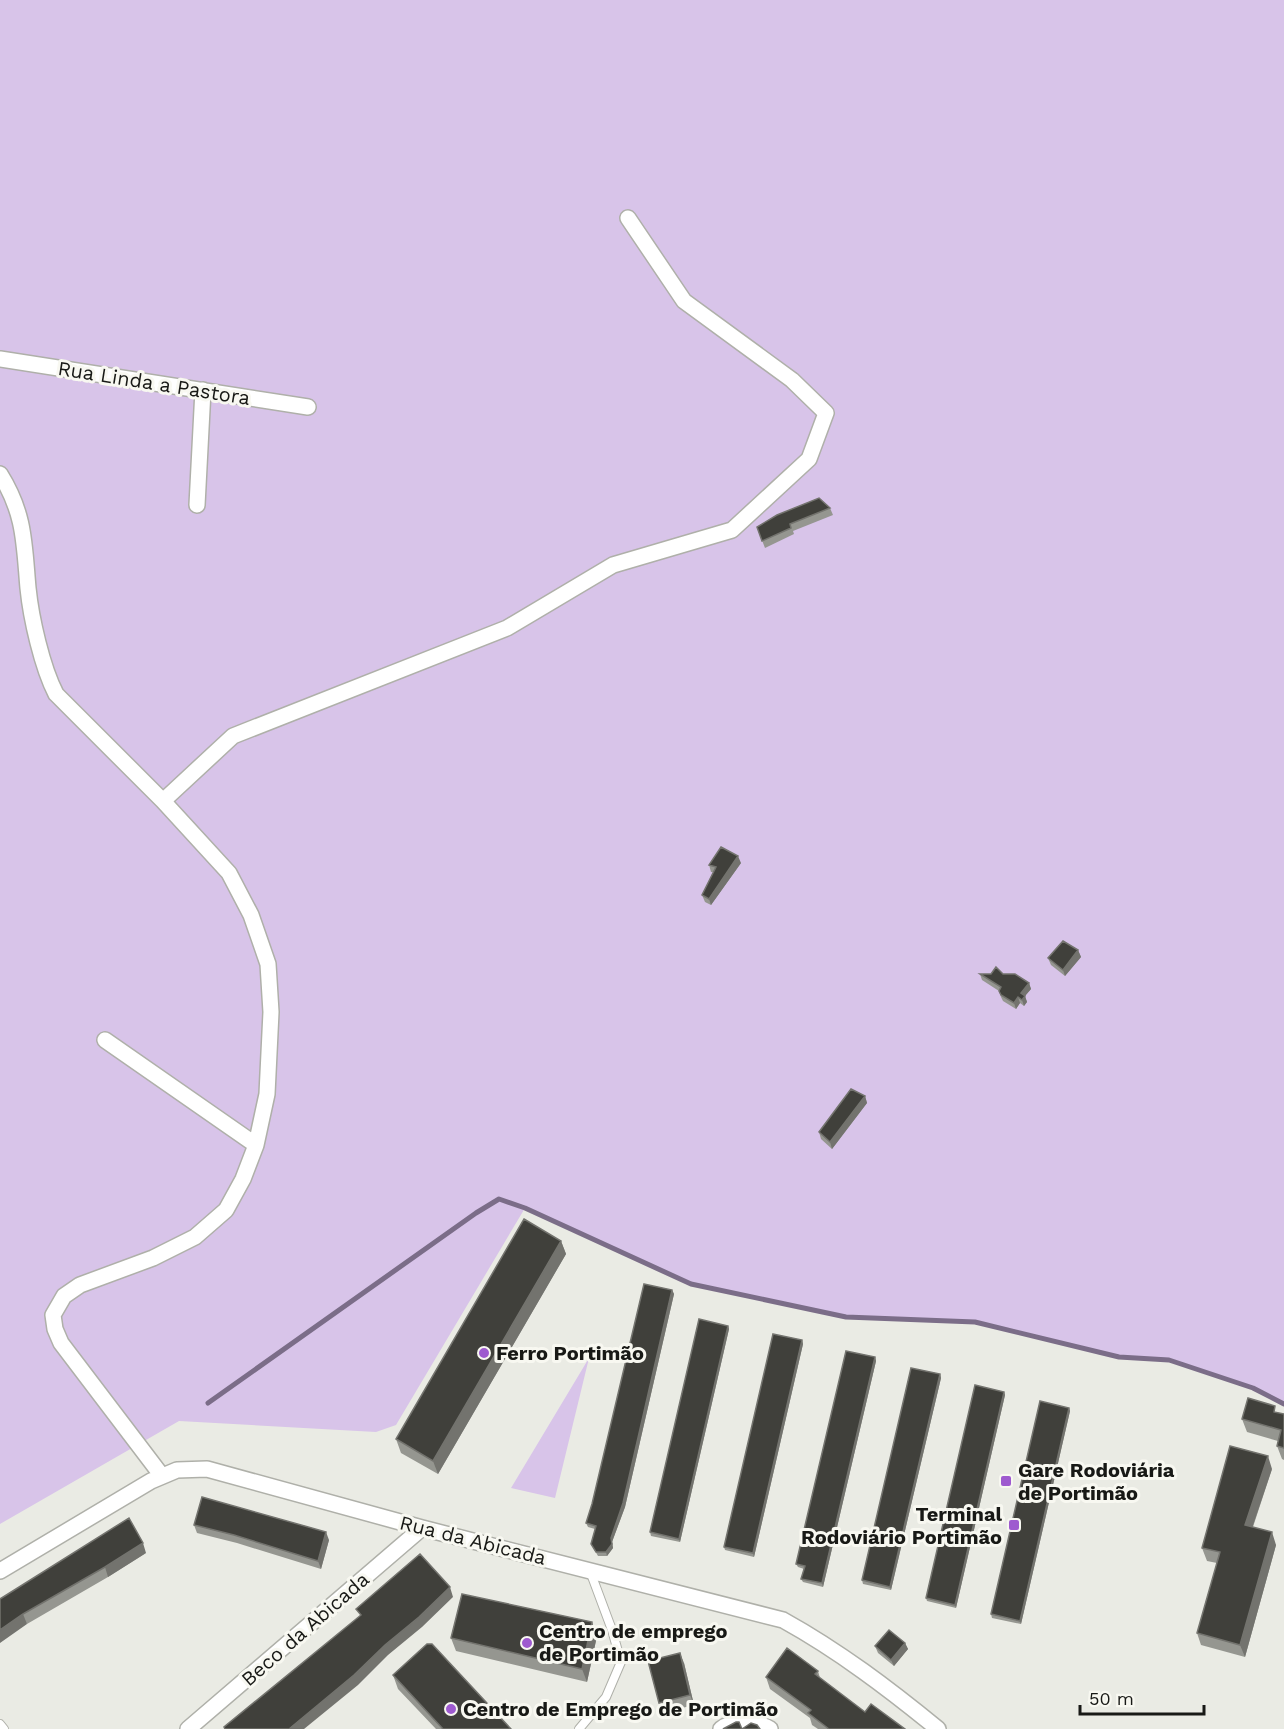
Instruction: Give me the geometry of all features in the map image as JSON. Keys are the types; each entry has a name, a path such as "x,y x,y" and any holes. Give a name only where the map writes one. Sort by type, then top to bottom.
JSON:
{"street":[{"path":"163,801 233,736 507,628 613,565 732,530 808,459 826,412 792,380 684,301 628,218"},
{"name":"Rua Linda a Pastora","path":"0,359 308,406"},
{"path":"197,505 203,390"},
{"path":"0,474 16,504 24,532 28,589 33,617 53,688 62,702 163,801 229,873 251,915 268,964 271,1011 267,1095 256,1145 243,1179 226,1210 195,1237 153,1258 80,1285 64,1296 53,1315 55,1329 61,1343 162,1476"},
{"path":"105,1040 256,1145"},
{"name":"Rua da Abicada","path":"0,1571 162,1476 177,1470 207,1469 422,1528 783,1620 822,1641 938,1729"},
{"name":"Beco da Abicada","path":"188,1729 422,1528"},
{"path":"721,1729 725,1725 746,1722 764,1725 770,1729"}],"lane":[{"path":"579,1729 606,1697 621,1662 612,1630 589,1570"},
{"path":"0,1724 4,1729"}],"shaded area":[{"path":"0,0 1284,0 1284,1404 1253,1388 1169,1360 1119,1357 975,1322 846,1317 691,1284 525,1208 396,1425 376,1432 179,1421 0,1524"},
{"path":"589,1358 555,1498 511,1488"}],"building":[{"path":"819,498 830,508 790,524 791,528 762,541 757,527 777,515"},
{"path":"721,847 738,856 709,899 702,895 716,867 709,865"},
{"path":"1063,941 1078,950 1063,970 1048,958"},
{"path":"996,967 1003,974 1015,974 1029,983 1021,993 1025,996 1022,1000 1018,997 1014,1003 1001,995 999,991 1001,987 980,974 991,974"},
{"path":"851,1089 865,1096 830,1142 819,1132"},
{"name":"Ferro Portimão","path":"524,1219 561,1241 433,1461 396,1439"},
{"path":"644,1284 672,1290 623,1503 611,1538 612,1544 606,1552 596,1552 591,1544 596,1526 586,1523"},
{"path":"699,1319 728,1326 679,1539 650,1532"},
{"path":"773,1334 802,1340 753,1553 724,1547"},
{"path":"846,1351 875,1357 822,1583 801,1579 805,1566 796,1564"},
{"path":"911,1368 940,1374 890,1587 862,1580"},
{"path":"975,1385 1004,1392 955,1605 926,1598"},
{"path":"1248,1398 1275,1406 1274,1412 1284,1414 1284,1448 1277,1446 1281,1430 1242,1419"},
{"path":"1040,1401 1069,1408 1020,1621 991,1614"},
{"path":"1230,1446 1268,1456 1245,1525 1272,1532 1240,1645 1197,1633 1220,1552 1202,1548"},
{"path":"202,1497 326,1532 318,1561 194,1525"},
{"path":"129,1518 143,1543 0,1630 0,1599"},
{"path":"420,1554 450,1587 419,1617 289,1729 225,1729 224,1727 361,1615 356,1609"},
{"name":"Centro de emprego de Portimão","path":"462,1594 592,1622 582,1669 451,1638"},
{"path":"889,1630 905,1643 891,1660 875,1646"},
{"name":"Centro de Emprego de Portimão","path":"427,1644 432,1644 511,1729 443,1729 393,1675"},
{"path":"787,1648 818,1671 815,1674 865,1712 871,1704 905,1729 829,1729 808,1713 811,1710 766,1677"},
{"path":"680,1653 690,1695 659,1703 648,1661"},
{"path":"739,1722 742,1729 723,1729"},
{"path":"751,1723 760,1729 742,1729"}],"waterway":[{"path":"208,1403 499,1199 525,1208 691,1284 846,1317 975,1322 1119,1357 1169,1360 1253,1388 1284,1404"}],"place":[{"name":"Ferro Portimão","path":"484,1353"},
{"name":"Gare Rodoviária de Portimão","path":"1006,1481"},
{"name":"Terminal Rodoviário Portimão","path":"1014,1525"},
{"name":"Centro de emprego de Portimão","path":"527,1643"},
{"name":"Centro de Emprego de Portimão","path":"451,1709"}]}
